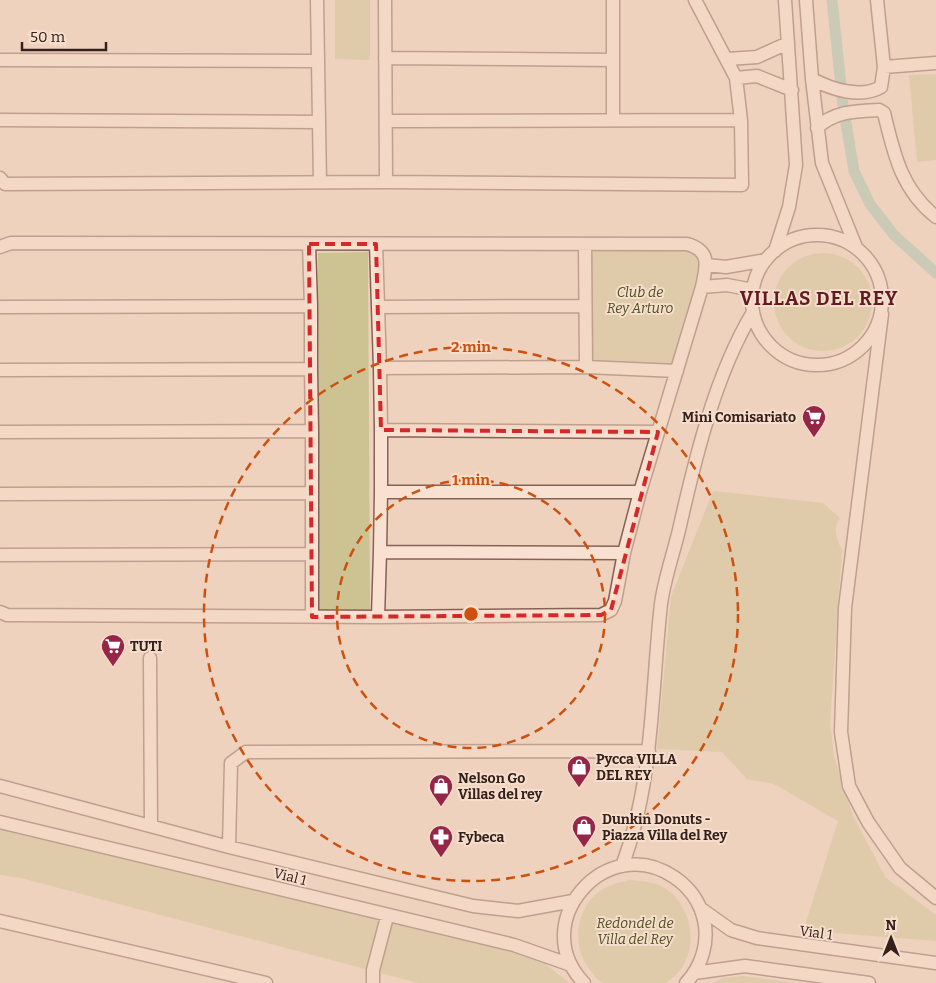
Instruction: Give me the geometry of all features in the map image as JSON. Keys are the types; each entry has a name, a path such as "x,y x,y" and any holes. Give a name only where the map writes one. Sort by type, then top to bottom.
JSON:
{"street":[{"path":"317,0 320,182"},
{"path":"385,0 386,182"},
{"path":"613,0 614,120"},
{"path":"0,178 5,184 386,182 742,185 741,120 736,78 728,59 694,0"},
{"path":"785,0 796,165 789,207 771,255 758,274 753,290 753,312 761,333 775,350 795,361 817,365 839,362 858,351 873,334 882,314"},
{"path":"806,0 812,79 822,163 856,247"},
{"path":"812,79 831,89 864,92 881,87 884,67 877,0"},
{"path":"728,59 757,57 788,43"},
{"path":"385,58 613,60"},
{"path":"0,60 318,61"},
{"path":"884,67 936,63"},
{"path":"736,78 757,76 792,90"},
{"path":"817,128 830,118 842,114 879,110 884,113 891,145 904,179 925,208 936,217"},
{"path":"0,120 319,122"},
{"path":"386,121 741,120"},
{"path":"706,266 726,267 771,255 794,240 815,235 836,238 856,247 869,260 879,277 883,295 882,314 845,608 841,732 849,786 868,822 900,868 936,898"},
{"path":"0,247 11,243 687,244 698,247 704,253 706,266 702,288 640,492 624,553 615,601 611,610 601,615 312,617 6,615 0,612"},
{"path":"309,244 311,306 312,617"},
{"path":"376,244 380,368 378,617"},
{"path":"585,244 586,367"},
{"path":"702,288 727,285 753,290"},
{"path":"0,307 311,306"},
{"path":"378,307 586,306"},
{"path":"622,866 634,832 649,751 661,603 693,470 727,367 740,333 753,312"},
{"path":"380,368 586,367 677,371"},
{"path":"0,370 311,369"},
{"path":"380,430 658,432"},
{"path":"0,432 312,431"},
{"path":"380,492 640,492"},
{"path":"0,494 312,493"},
{"path":"380,552 624,553"},
{"path":"0,555 312,554"},
{"path":"150,658 152,826"},
{"path":"229,847 231,763 246,752 649,751"},
{"name":"Vial 1","path":"0,786 229,847 473,906 518,911 573,901"},
{"name":"Vial 1","path":"0,822 514,945 571,965"},
{"path":"584,983 571,965 564,938 566,919 573,901 593,878 622,866 639,865 664,871 686,886 700,908 705,924 705,941 702,958 690,978"},
{"name":"Vial 1","path":"700,908 731,930 757,938 936,964"},
{"path":"373,983 374,970 387,916"},
{"path":"0,921 266,983"},
{"path":"690,978 745,966 870,983"}],"highlighted area":[{"path":"309,244 376,244 381,430 658,432 611,610 601,615 312,617"}],"green space":[{"path":"335,0 370,0 370,60 335,59"},
{"path":"936,74 936,160 917,162 909,75"},
{"name":"Club de Rey Arturo","path":"585,244 687,244 704,253 677,371 586,367"},
{"path":"368,252 370,610 319,610 318,253"},
{"path":"823,253 842,257 858,267 868,283 872,302 868,321 858,337 842,347 823,351 804,347 788,337 778,321 774,302 778,283 788,267 804,257"},
{"path":"713,491 823,503 840,518 836,526 837,538 842,550 830,723 834,756 853,816 886,878 936,915 936,941 809,931 806,922 838,821 774,784 747,779 722,752 657,749 671,597"},
{"path":"0,816 444,936 510,949 540,960 570,983 418,983 21,878 0,875"},
{"name":"Redondel de Villa del Rey","path":"629,880 651,882 663,887 673,894 686,913 691,936 687,959 676,975 666,983 604,983 595,976 583,958 578,939 584,909 597,893 612,885"},
{"path":"743,976 795,983 713,983 723,978"}],"waterway":[{"path":"832,0 843,105 854,171 870,204 894,235 936,273"}],"place":[{"name":"Mini Comisariato","path":"814,438"},
{"name":"TUTI","path":"113,667"},
{"name":"Pycca VILLA DEL REY","path":"579,788"},
{"name":"Nelson Go Villas del rey","path":"441,807"},
{"name":"Dunkin Donuts - Piazza Villa del Rey","path":"584,848"},
{"name":"Fybeca","path":"441,858"}],"district":[{"name":"VILLAS DEL REY","path":"819,298"}]}
